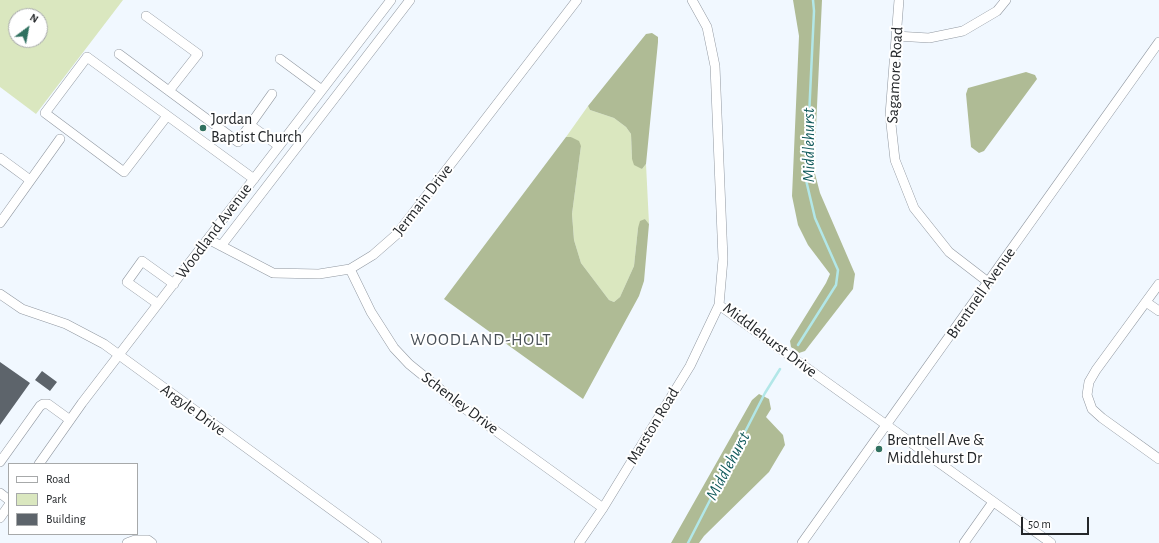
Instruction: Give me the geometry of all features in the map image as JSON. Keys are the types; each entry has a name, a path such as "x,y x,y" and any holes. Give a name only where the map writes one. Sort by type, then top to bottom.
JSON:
{"street":[{"name":"Woodland Avenue","path":"40,463 70,420 158,304 391,0"},
{"path":"221,246 410,0"},
{"name":"Jermain Drive","path":"208,239 273,273 319,274 350,269 373,256 397,234 577,0"},
{"name":"Middlehurst Drive","path":"692,0 707,26 715,66 723,260 719,306 1051,543"},
{"name":"Sagamore Road","path":"899,0 890,115 895,160 914,208 949,252 988,282"},
{"path":"896,36 929,38 963,31 997,11 1006,0"},
{"path":"146,16 198,54 169,92"},
{"name":"Brentnell Avenue","path":"802,543 1159,42"},
{"path":"119,54 238,142 272,94"},
{"path":"167,116 124,172 45,113 86,57 254,179"},
{"path":"280,59 322,90"},
{"path":"250,125 279,146"},
{"path":"0,223 60,139"},
{"path":"0,158 30,180"},
{"path":"158,304 127,282 142,261 174,284"},
{"name":"Schenley Drive","path":"350,269 371,312 394,348 409,364 458,403 603,508"},
{"path":"1159,284 1096,370 1089,382 1088,395 1092,409 1102,418 1159,459"},
{"name":"Argyle Drive","path":"0,294 22,309 66,324 104,344 377,543"},
{"path":"1146,302 1159,311"},
{"name":"Marston Road","path":"580,543 690,366 719,306"},
{"path":"0,462 40,406 48,404 70,420"},
{"path":"0,493 8,499"},
{"path":"964,543 993,502"},
{"path":"0,518 8,506"},
{"path":"131,541 148,540 152,543"}],"green space":[{"path":"0,0 123,0 36,114 0,87"},
{"path":"793,0 822,0 814,170 820,193 855,274 853,289 805,351 799,353 791,347 790,341 830,274 808,245 798,225 792,196 799,36"},
{"path":"652,33 658,37 658,42 646,164 642,169 634,165 632,159 631,134 626,127 614,118 590,110 588,106 646,34"},
{"path":"1026,72 1035,75 1037,79 984,151 979,153 971,147 966,94 968,88"},
{"path":"588,106 590,110 614,118 626,127 631,134 632,159 642,169 646,164 649,224 645,219 638,228 634,266 620,297 614,302 609,300 581,263 574,240 572,214 581,146 571,137 566,137"},
{"path":"566,137 571,137 579,141 581,146 572,214 574,240 581,263 609,300 614,302 620,297 634,266 640,221 645,219 649,224 644,281 639,296 583,399 444,299"},
{"path":"759,394 769,399 771,409 766,417 783,435 785,445 769,472 704,536 699,543 671,543 752,400"}],"building":[{"path":"0,362 30,383 0,425"},
{"path":"42,371 57,382 50,391 35,380"}],"waterway":[{"name":"Middlehurst","path":"798,345 836,285 838,270 815,218 806,180 814,11 813,0"},
{"name":"Middlehurst","path":"688,543 765,393 780,369"}],"place":[{"name":"Jordan Baptist Church","path":"203,128"},
{"name":"Brentnell Ave & Middlehurst Dr","path":"879,449"}],"district":[{"name":"WOODLAND-HOLT","path":"481,340"}]}
